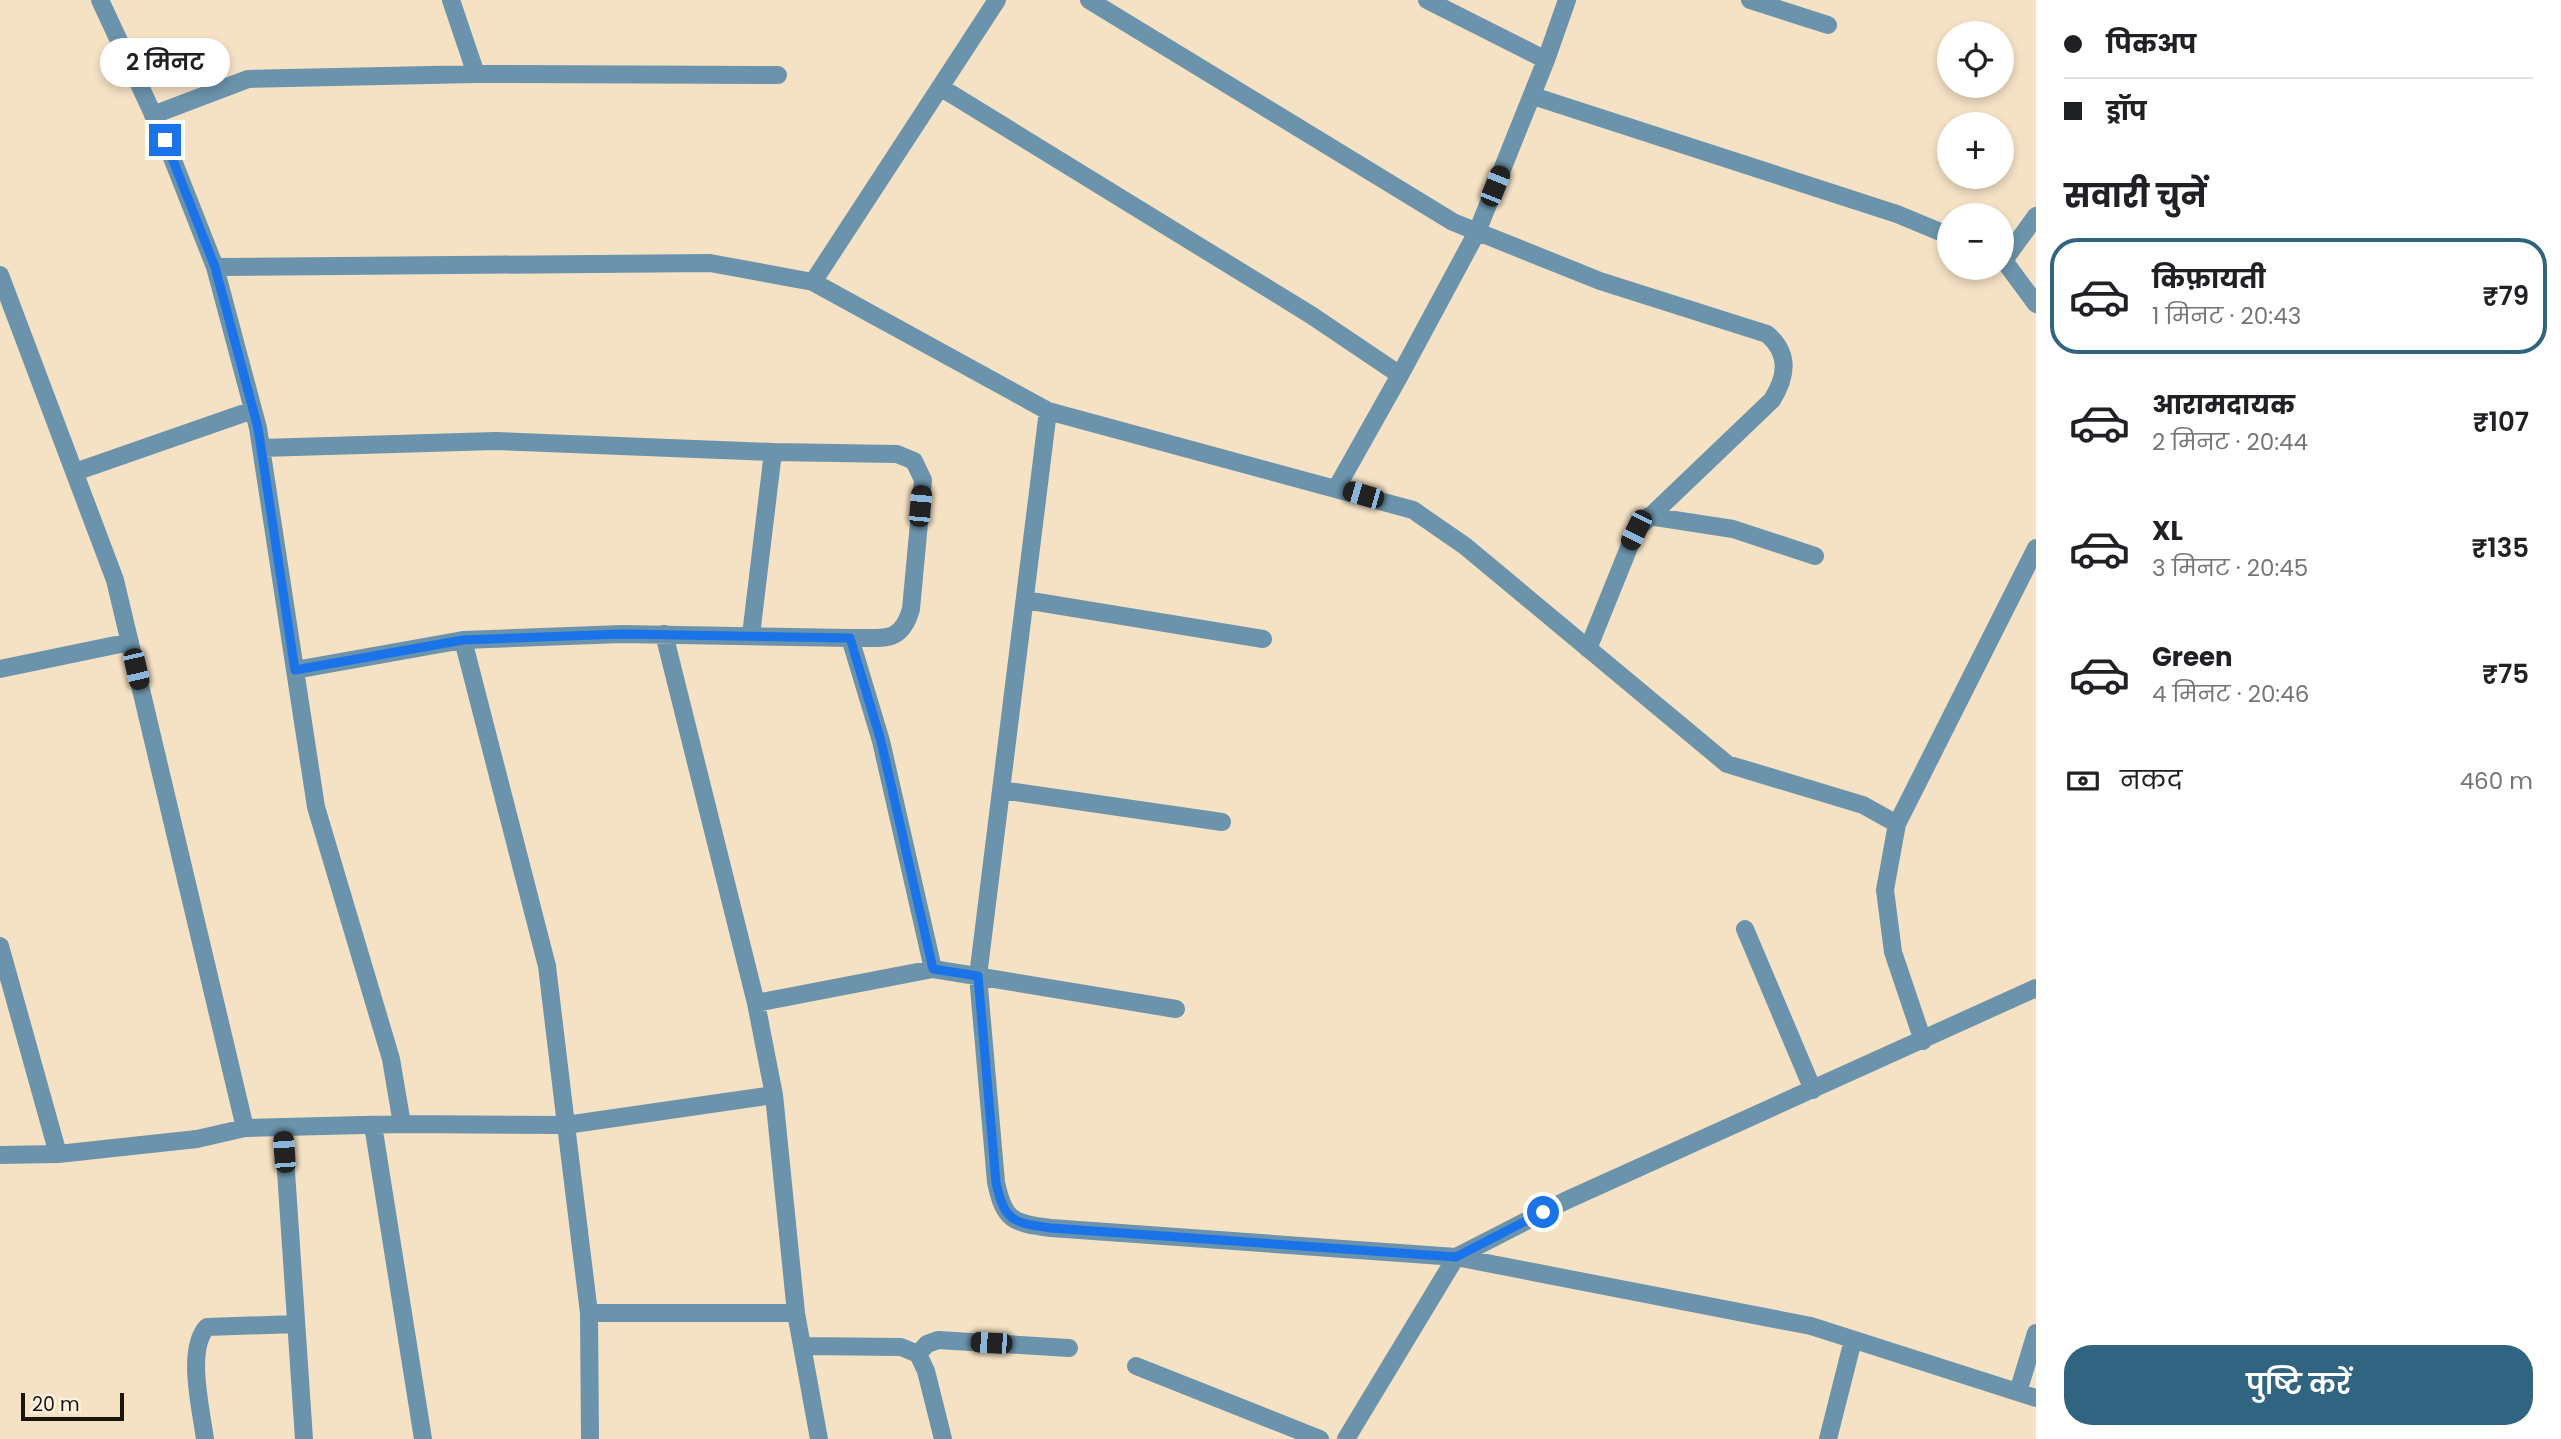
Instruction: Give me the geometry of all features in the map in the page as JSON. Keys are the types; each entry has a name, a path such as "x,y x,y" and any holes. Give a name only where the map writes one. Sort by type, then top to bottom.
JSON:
{"street":[{"path":"100,0 153,116 215,267 254,410 316,807 391,1059 402,1124"},
{"path":"451,0 475,74"},
{"path":"813,282 997,0"},
{"path":"1089,0 1453,222 1600,281 1767,334 1780,345 1784,361 1782,384 1772,400 1636,530 1588,649"},
{"path":"1427,0 1546,60"},
{"path":"1337,487 1477,232 1533,96 1567,0"},
{"path":"1750,0 1828,25"},
{"path":"153,116 248,79 475,74 778,75"},
{"path":"940,87 1311,315 1400,375"},
{"path":"1533,96 1897,214 1937,231"},
{"path":"2014,245 2036,216"},
{"path":"215,267 710,263 813,282 1048,411 1337,487 1413,510 1465,546 1727,764 1863,806 1897,824"},
{"path":"2014,274 2036,304"},
{"path":"0,275 115,580 245,1128"},
{"path":"75,472 254,410"},
{"path":"1048,411 978,976 996,1182 1001,1207 1013,1221 1051,1228 1456,1257 1811,1326 2036,1398"},
{"path":"261,448 495,440 773,452 897,454 914,461 923,480 911,609 906,627 892,636 850,638 664,634 463,640 295,670"},
{"path":"751,635 773,452"},
{"path":"1649,516 1733,530 1815,556"},
{"path":"1923,1041 1893,952 1885,890 1897,824 2036,548"},
{"path":"1025,600 1263,639"},
{"path":"664,634 755,1003 774,1095 796,1313 819,1439"},
{"path":"850,638 881,741 933,969"},
{"path":"463,640 547,966 589,1313 590,1439"},
{"path":"0,669 130,642"},
{"path":"1001,790 1222,822"},
{"path":"1745,929 1814,1090"},
{"path":"0,946 58,1154"},
{"path":"755,1003 933,969 1176,1009"},
{"path":"1346,1439 1456,1257 1564,1201 2036,988"},
{"path":"0,1155 58,1154 197,1139 245,1128 402,1124 566,1125 774,1095"},
{"path":"373,1125 423,1439"},
{"path":"283,1127 304,1439"},
{"path":"589,1313 796,1313"},
{"path":"205,1439 195,1353 198,1337 207,1327 296,1324"},
{"path":"2018,1392 2036,1333"},
{"path":"918,1354 927,1343 938,1340 1069,1348"},
{"path":"1828,1439 1853,1340"},
{"path":"802,1346 901,1347 918,1354 926,1371 943,1439"},
{"path":"1136,1366 1320,1439"}],"route":[{"path":"165,140 215,267 258,428 295,670 463,640 622,634 850,638 881,741 933,969 978,976 996,1182 1001,1207 1013,1221 1051,1228 1423,1252 1456,1257 1543,1212"}]}
